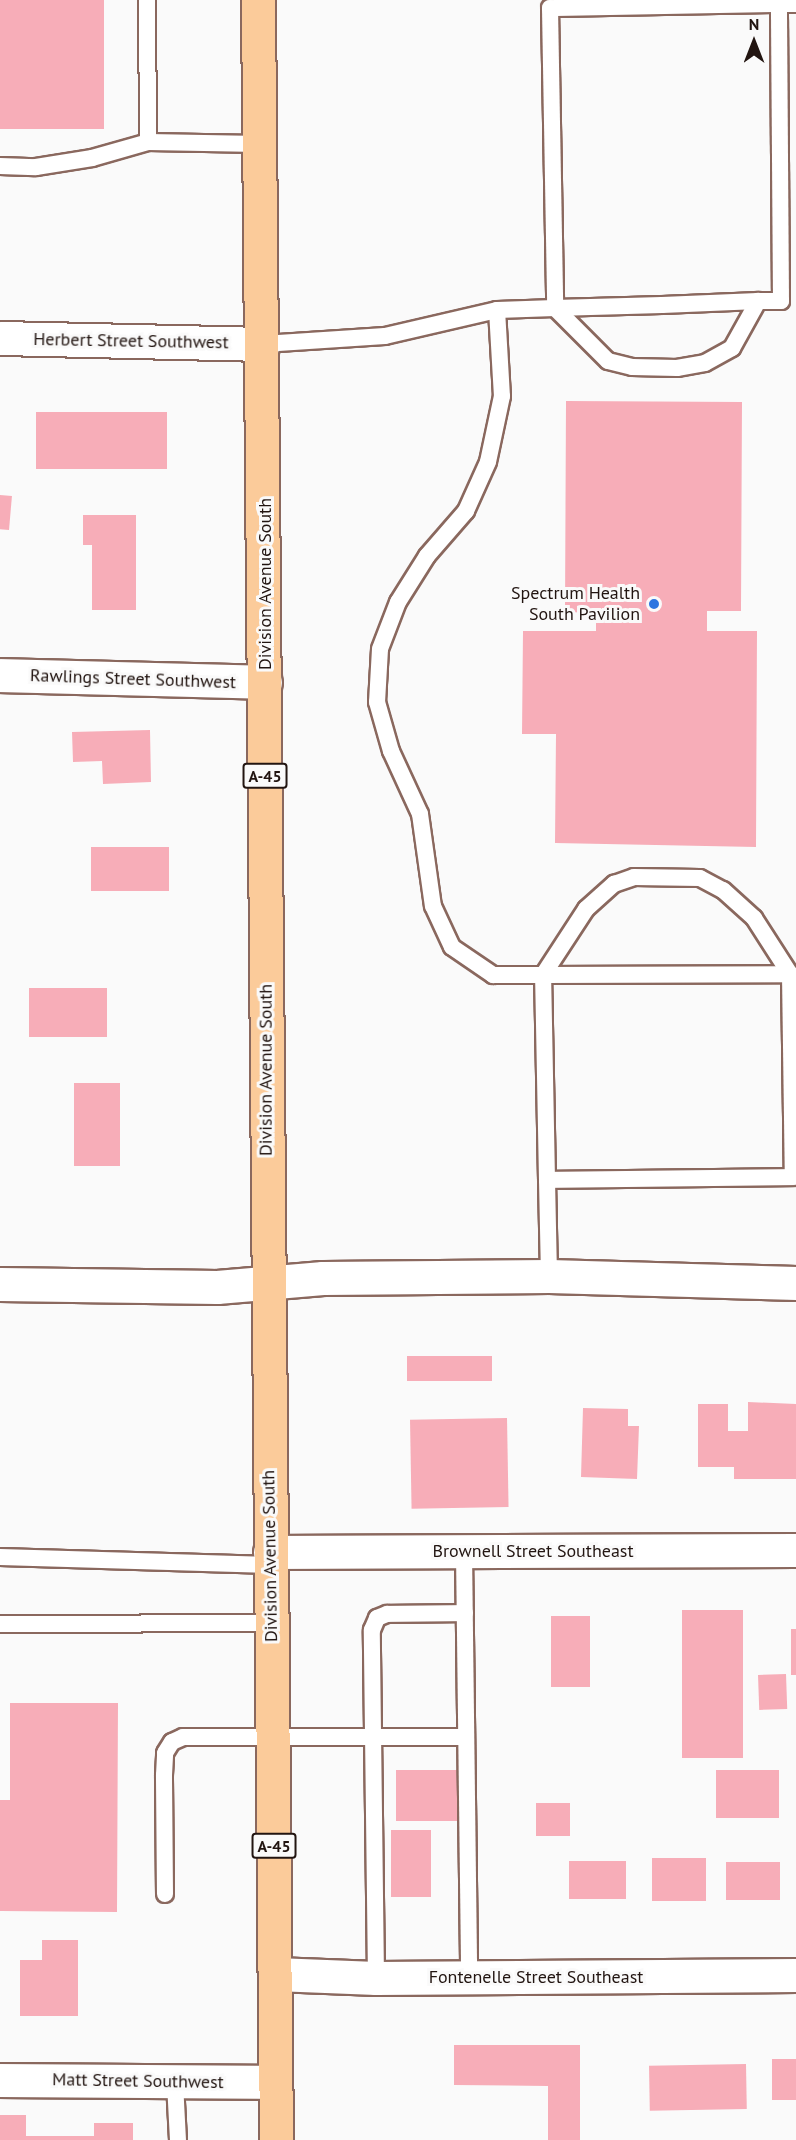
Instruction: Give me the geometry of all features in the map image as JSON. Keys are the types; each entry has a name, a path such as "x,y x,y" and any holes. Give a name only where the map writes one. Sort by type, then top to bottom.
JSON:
{"main road":[{"name":"Division Avenue South","path":"258,0 263,344 266,1283 276,2140"}],"street":[{"name":"Herbert Street Southwest","path":"0,338 263,344"},
{"name":"Rawlings Street Southwest","path":"0,675 265,682"},
{"path":"0,1284 218,1287 323,1278 549,1276 796,1283"},
{"name":"Brownell Street Southeast","path":"271,1558 464,1552 796,1550"},
{"name":"Fontenelle Street Southeast","path":"275,1974 376,1978 796,1976"},
{"name":"Matt Street Southwest","path":"0,2080 275,2082"}],"lane":[{"path":"147,0 148,142"},
{"path":"263,344 385,336 497,310 780,301 779,4"},
{"path":"758,301 732,348 705,363 677,368 632,368 608,361 555,308 550,8 796,4"},
{"path":"0,166 36,167 92,158 148,142 260,144"},
{"path":"497,310 502,396 488,462 466,511 426,556 398,602 380,649 377,702 391,751 420,814 433,906 452,947 493,975 790,974"},
{"path":"547,1180 793,1177 790,974 754,918 723,890 700,878 634,877 614,884 586,909 543,975 547,1180 549,1276"},
{"path":"464,1552 470,1977"},
{"path":"0,1557 271,1558"},
{"path":"376,1978 372,1630 377,1618 387,1614 465,1613"},
{"path":"0,1624 271,1623"},
{"path":"165,1894 165,1753 172,1742 183,1737 466,1737"},
{"path":"175,2083 178,2140"}],"building":[{"path":"0,0 104,0 104,129 0,129"},
{"path":"566,401 742,402 741,611 707,611 707,631 757,631 756,847 555,843 556,734 522,734 523,631 596,631 596,613 565,612"},
{"path":"36,412 167,412 167,469 36,469"},
{"path":"0,495 12,496 9,530 0,529"},
{"path":"83,515 136,515 136,610 92,610 92,545 83,545"},
{"path":"150,730 151,782 103,784 102,761 73,762 72,732"},
{"path":"91,847 169,847 169,891 91,891"},
{"path":"29,988 107,988 107,1037 29,1037"},
{"path":"74,1083 120,1083 120,1166 74,1166"},
{"path":"407,1356 492,1356 492,1381 407,1381"},
{"path":"748,1402 796,1404 796,1479 734,1479 734,1467 698,1467 698,1404 728,1404 728,1431 748,1431"},
{"path":"583,1408 628,1409 628,1426 639,1426 637,1479 581,1477"},
{"path":"507,1418 509,1507 412,1509 410,1420"},
{"path":"682,1610 743,1610 743,1758 682,1758"},
{"path":"551,1616 590,1616 590,1687 551,1687"},
{"path":"791,1629 796,1629 796,1675 791,1675"},
{"path":"786,1674 787,1709 759,1710 758,1675"},
{"path":"10,1703 118,1703 117,1912 0,1911 0,1800 10,1800"},
{"path":"396,1770 462,1770 462,1821 396,1821"},
{"path":"716,1770 779,1770 779,1818 716,1818"},
{"path":"536,1803 570,1803 570,1836 536,1836"},
{"path":"391,1830 431,1830 431,1897 391,1897"},
{"path":"652,1858 706,1858 706,1901 652,1901"},
{"path":"569,1861 626,1861 626,1899 569,1899"},
{"path":"726,1862 780,1862 780,1900 726,1900"},
{"path":"42,1940 78,1940 78,2016 20,2016 20,1960 42,1960"},
{"path":"454,2045 580,2045 580,2140 548,2140 548,2086 454,2085"},
{"path":"772,2059 796,2059 796,2100 772,2100"},
{"path":"746,2064 747,2109 650,2111 649,2066"},
{"path":"0,2115 26,2115 26,2136 94,2136 94,2123 133,2123 133,2140 0,2140"}],"place":[{"name":"Spectrum Health South Pavilion","path":"654,604"}]}
